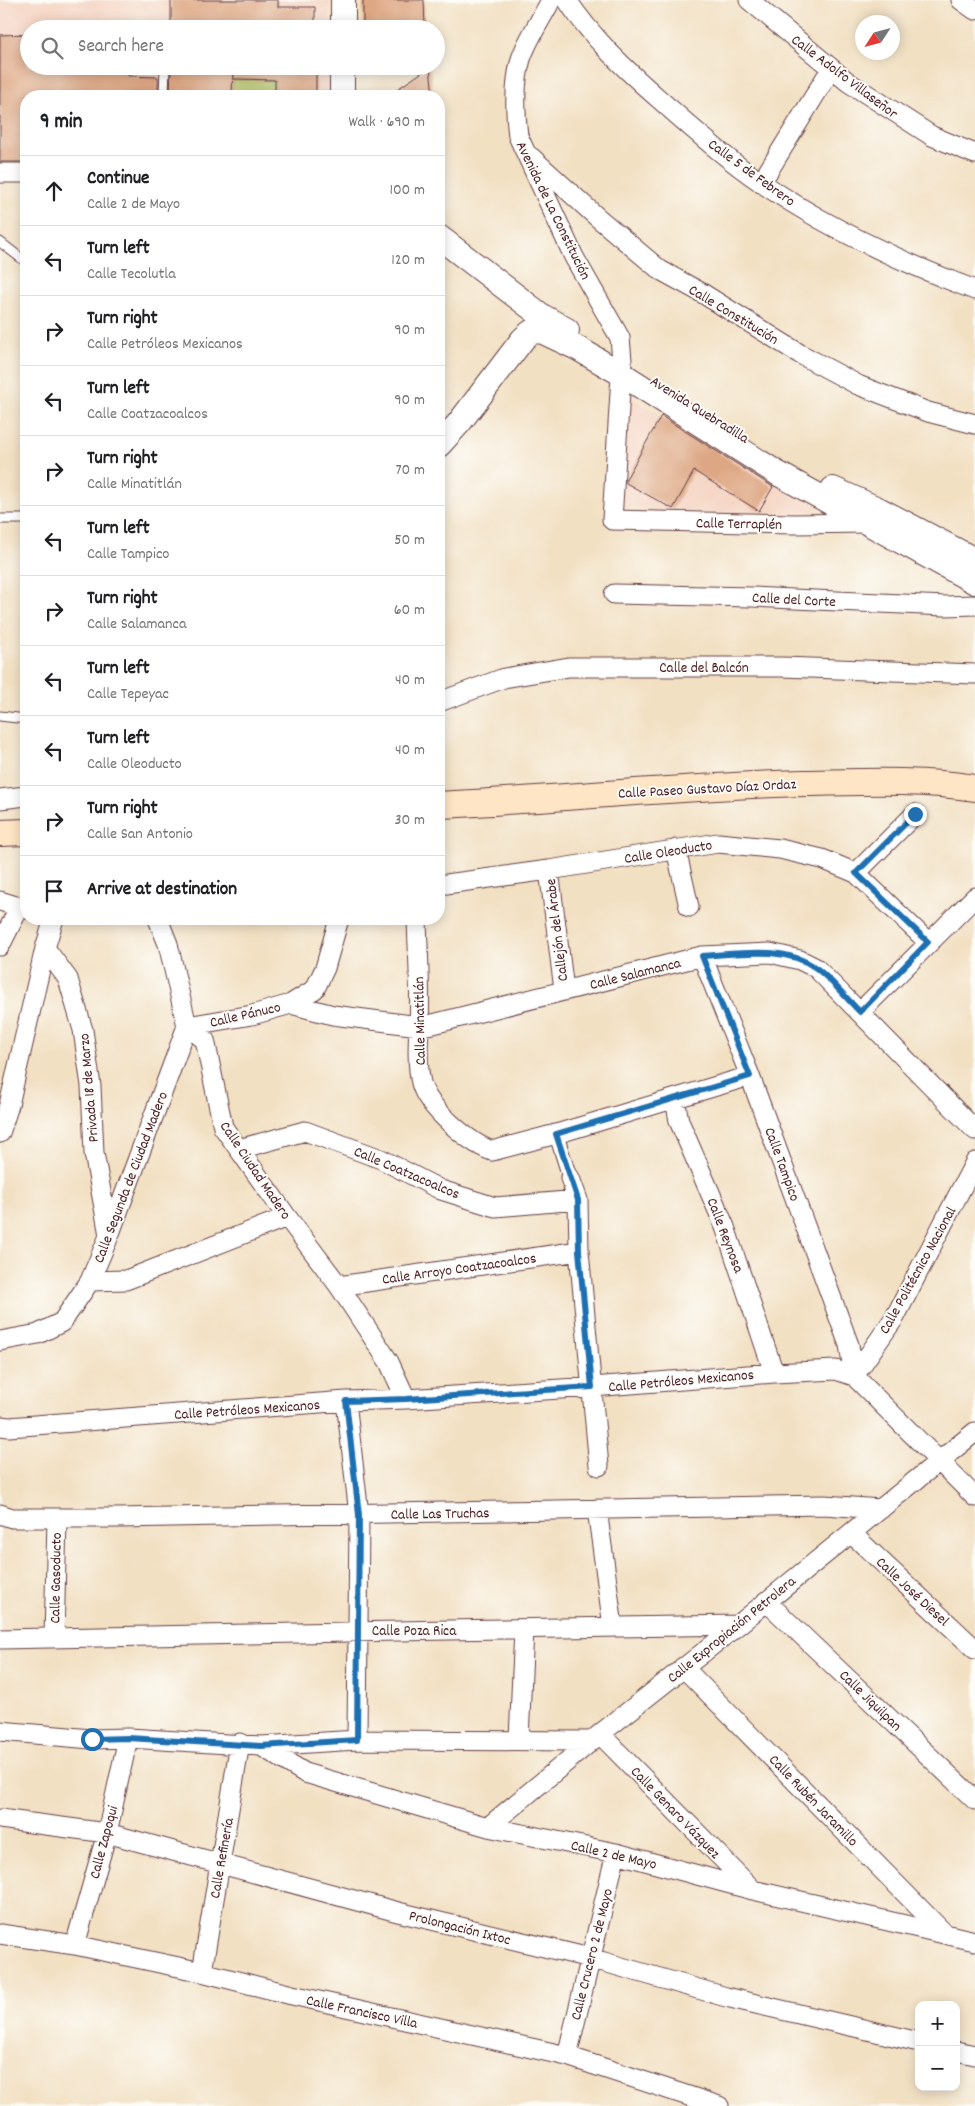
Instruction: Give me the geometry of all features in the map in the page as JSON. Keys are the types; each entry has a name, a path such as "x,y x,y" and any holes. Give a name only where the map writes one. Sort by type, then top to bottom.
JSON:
{"main road":[{"name":"Calle Paseo Gustavo Díaz Ordaz","path":"445,805 731,785 884,782 953,785 975,788"},
{"path":"0,833 20,832"}],"street":[{"path":"342,20 343,0"},
{"name":"Avenida de La Constitución","path":"551,0 522,58 517,84 516,116 518,136 574,257 620,338 621,366"},
{"name":"Calle 5 de Febrero","path":"566,0 615,60 682,120 761,183 810,213 882,251 975,290"},
{"name":"Calle Adolfo Villaseñor","path":"749,0 831,69 900,117 932,136 975,154"},
{"path":"961,0 975,10"},
{"path":"761,183 831,69"},
{"path":"342,75 342,90"},
{"name":"Calle Constitución","path":"525,151 597,217 660,270 702,293 800,354 858,385 928,412 975,424"},
{"path":"0,173 20,173"},
{"name":"Avenida Quebradilla","path":"445,241 542,316 621,366 777,473 975,582"},
{"name":"Avenida Quebradilla","path":"445,438 459,423 523,339 536,330 621,366 715,419 820,483 880,510 975,560"},
{"name":"Calle Terraplén","path":"621,366 612,520 794,524 867,523"},
{"name":"Calle del Corte","path":"614,594 752,597 945,606 975,604"},
{"name":"Calle del Balcón","path":"445,700 504,678 569,667 782,667 975,674"},
{"path":"0,799 20,797"},
{"path":"856,873 915,814"},
{"name":"Calle Oleoducto","path":"445,884 549,870 718,842 780,849 822,859 856,873 928,942"},
{"path":"676,849 689,907"},
{"name":"Callejón del Árabe","path":"549,870 564,990"},
{"path":"860,1012 975,897"},
{"path":"0,901 20,907"},
{"path":"0,946 20,913"},
{"path":"3,1115 51,925"},
{"path":"160,925 168,944 187,1026"},
{"name":"Calle Pánuco","path":"187,1026 252,1015 290,1004 315,989 325,968 337,925"},
{"name":"Calle Minatitlán","path":"417,925 419,1026 417,1044 422,1084 429,1101 449,1121 483,1148 492,1151 556,1134 750,1076"},
{"name":"Privada 18 de Marzo","path":"45,948 68,979 83,1030 91,1086 94,1153 109,1236"},
{"name":"Calle Salamanca","path":"290,1004 334,1015 419,1026 702,956 770,953 800,960 816,968 975,1130"},
{"name":"Calle Tampico","path":"702,956 750,1076 849,1345 854,1376"},
{"name":"Calle Ciudad Madero","path":"187,1026 205,1040 223,1127 339,1286 389,1362 406,1399"},
{"name":"Calle Segunda de Ciudad Madero","path":"0,1341 38,1334 62,1322 90,1281 109,1236 187,1026"},
{"name":"Calle Reynosa","path":"675,1099 679,1121 725,1227 774,1372"},
{"name":"Calle Coatzacoalcos","path":"239,1150 305,1131 380,1159 441,1190 495,1207 578,1200"},
{"path":"556,1134 578,1200 579,1251 599,1466"},
{"name":"Calle Politécnico Nacional","path":"854,1376 895,1317 975,1162"},
{"path":"90,1281 126,1280 287,1217"},
{"name":"Calle Arroyo Coatzacoalcos","path":"339,1286 579,1251"},
{"name":"Calle Petróleos Mexicanos","path":"0,1426 9,1427 346,1401 592,1387 774,1372 836,1370 854,1376"},
{"path":"854,1376 975,1497"},
{"path":"346,1401 359,1515 357,1740"},
{"name":"Calle Expropiación Petrolera","path":"488,1827 596,1737 975,1432"},
{"name":"Calle Las Truchas","path":"0,1514 12,1518 359,1515 824,1505 880,1509"},
{"path":"598,1509 612,1627"},
{"name":"Calle Gasoducto","path":"54,1638 56,1518"},
{"name":"Calle José Diesel","path":"851,1533 975,1649"},
{"name":"Calle Jiquilpan","path":"766,1601 975,1800"},
{"name":"Calle Poza Rica","path":"0,1639 358,1630 432,1631 738,1624"},
{"path":"519,1739 524,1629"},
{"name":"Calle Rubén Jaramillo","path":"684,1667 944,1933"},
{"name":"Calle 2 de Mayo","path":"0,1731 83,1738 240,1743 261,1746 357,1740 596,1737"},
{"name":"Calle Genaro Vázquez","path":"596,1737 752,1890"},
{"name":"Calle Zapoqui","path":"75,1945 106,1833 128,1738"},
{"name":"Calle Refinería","path":"202,1972 240,1743"},
{"name":"Calle 2 de Mayo","path":"261,1746 305,1772 488,1827 616,1853 752,1890 975,1941"},
{"name":"Prolongación Ixtoc","path":"0,1819 106,1833 398,1912 590,1958 726,1997 915,2041"},
{"name":"Calle Crucero 2 de Mayo","path":"566,2056 616,1853"},
{"name":"Calle Francisco Villa","path":"0,1934 75,1945 202,1972 292,1995 566,2056 719,2106"},
{"path":"960,2051 975,2055"}],"lane":[{"path":"164,90 165,75"},
{"path":"0,242 20,257"},
{"path":"0,519 20,519"},
{"path":"0,716 20,718"}],"shaded area":[{"path":"0,0 329,0 329,20 20,20 20,75 330,75 330,90 20,90 20,166 0,166"},
{"path":"624,393 816,507 808,520 623,507"}],"green space":[{"path":"233,79 275,80 275,90 232,90"}],"building":[{"path":"171,0 278,0 278,7 315,7 315,20 171,20"},
{"path":"363,0 424,0 425,20 363,20"},
{"path":"20,34 20,75 128,75 158,77 158,90 20,90 20,162 0,162 0,35"},
{"path":"171,75 233,75 232,90 170,90"},
{"path":"234,75 316,75 316,90 275,90 275,80 234,79"},
{"path":"418,75 431,75 432,90 396,90"},
{"path":"661,416 773,487 759,511 694,471 673,509 626,483 626,479"}],"route":[{"path":"92,1739 128,1738 240,1743 261,1746 357,1740 359,1515 346,1401 592,1387 579,1251 578,1200 556,1134 750,1076 702,956 770,953 800,960 816,968 860,1012 928,942 856,873 915,814"}]}
